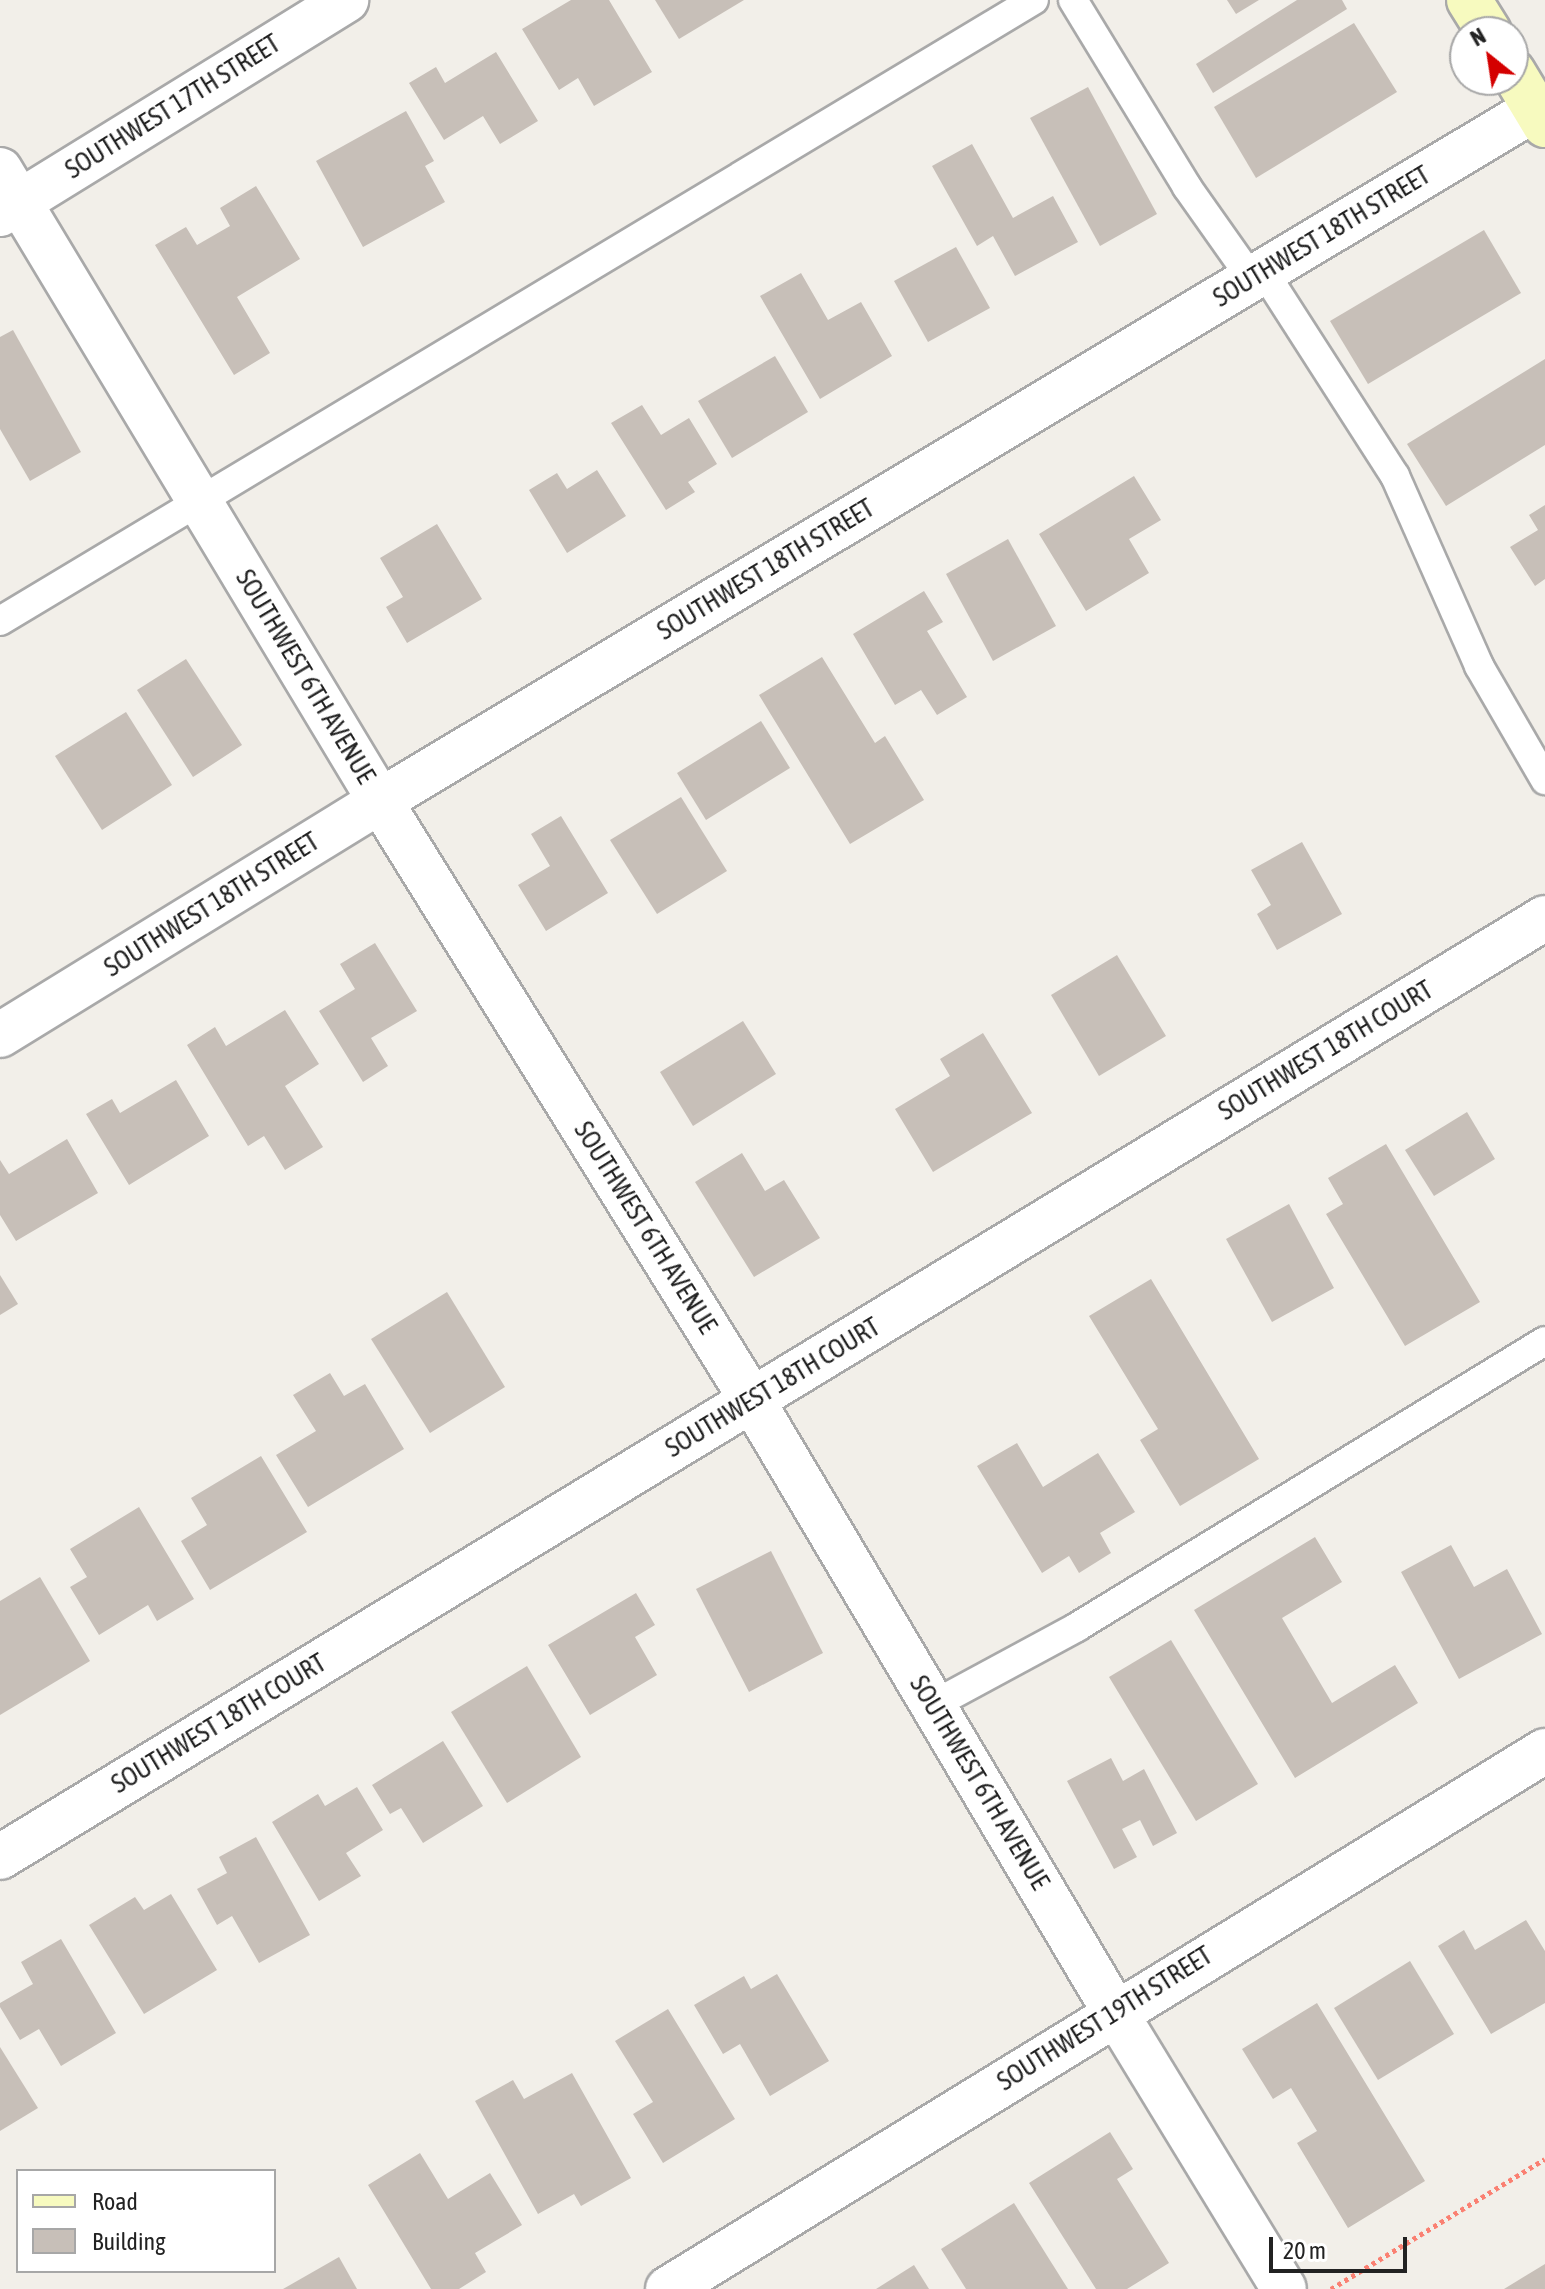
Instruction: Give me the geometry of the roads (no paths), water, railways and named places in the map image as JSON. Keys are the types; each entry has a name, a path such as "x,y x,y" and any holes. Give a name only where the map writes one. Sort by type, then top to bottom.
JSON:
{"main road":[{"path":"1527,96 1540,117"}],"street":[{"name":"SOUTHWEST 17TH STREET","path":"6,195 346,0"},
{"name":"SOUTHWEST 18TH STREET","path":"0,1035 380,801 1258,275 1540,117"},
{"name":"SOUTHWEST 6TH AVENUE","path":"6,195 199,502 380,801 752,1400 1115,2012 1284,2289"},
{"name":"SOUTHWEST 18TH COURT","path":"0,1857 1545,918"},
{"name":"SOUTHWEST 19TH STREET","path":"668,2289 1545,1751"}],"lane":[{"path":"0,621 1034,0"},
{"path":"1073,0 1187,187 1258,275 1395,476 1479,666 1545,780"},
{"path":"933,1705 1077,1627 1545,1341"}]}
